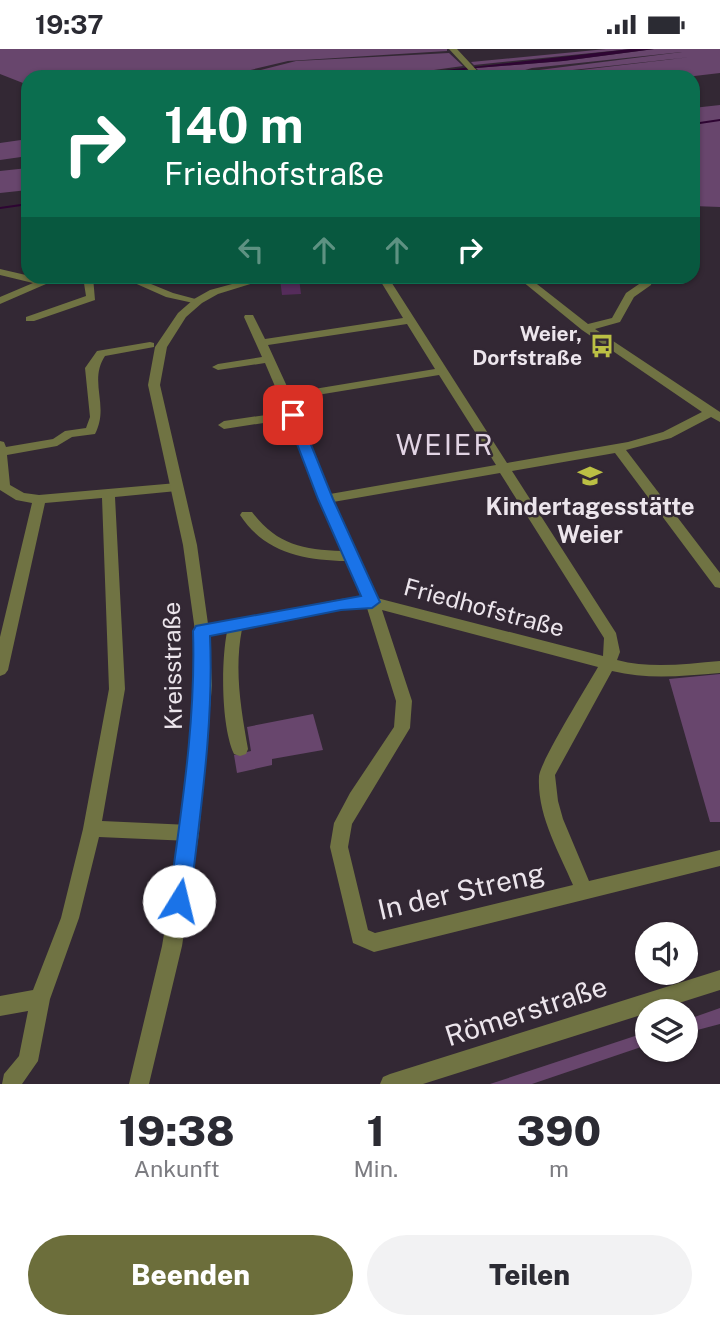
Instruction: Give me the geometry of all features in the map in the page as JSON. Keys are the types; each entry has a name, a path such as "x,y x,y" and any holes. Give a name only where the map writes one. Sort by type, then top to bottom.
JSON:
{"street":[{"path":"453,49 473,70"},
{"path":"0,272 21,277"},
{"path":"0,301 38,284"},
{"path":"30,319 91,298 90,284"},
{"path":"142,284 170,295 198,301 241,284"},
{"path":"387,284 611,637 612,652 607,665 547,774 549,801 554,819 584,891"},
{"path":"531,284 586,328 716,415"},
{"path":"586,328 617,320 630,295 646,284"},
{"name":"Kreisstraße","path":"139,1084 172,946 190,833 204,685 202,631 190,545 154,385 161,347 182,315 198,301"},
{"name":"In der Streng","path":"249,317 286,397 326,499 372,602 404,701 402,728 356,798 343,823 338,847 360,936 374,943 720,858"},
{"path":"260,342 409,320"},
{"path":"1,452 57,442 69,435 91,431 96,417 91,368 102,353 150,345"},
{"path":"218,367 269,359"},
{"path":"286,397 442,371"},
{"path":"224,425 293,415"},
{"path":"326,499 618,448 667,435 716,415"},
{"path":"0,445 4,487 21,497 39,499 177,487"},
{"path":"618,448 720,583"},
{"path":"11,1081 29,1061 40,999 69,918 92,828 117,689 108,493"},
{"path":"0,670 39,499"},
{"path":"247,515 258,533 285,548 319,556 350,556"},
{"name":"Friedhofstraße","path":"202,631 341,604 372,602 607,665 663,672 720,667"},
{"path":"236,624 230,651 230,693 240,750"},
{"path":"92,828 190,833"},
{"name":"Römerstraße","path":"390,1084 720,980"},
{"path":"0,1006 40,999"}],"shaded area":[{"path":"0,49 447,49 288,61 250,70 21,70 21,82 0,74"},
{"path":"631,49 474,65 471,62"},
{"path":"631,49 654,49 563,61 445,70"},
{"path":"654,49 720,49 720,73 700,75 700,70 580,70 691,57 573,70 539,70 682,52 525,70 476,68 563,61"},
{"path":"449,53 463,66 434,70 261,70 296,61"},
{"path":"720,105 720,207 700,206 700,107"},
{"path":"21,140 21,157 0,160 0,143"},
{"path":"21,169 21,191 0,193 0,171"},
{"path":"720,674 720,822 710,822 669,679"},
{"path":"313,714 323,750 272,759 272,765 237,773 234,755 251,751 247,727"},
{"path":"720,1008 720,1024 698,1030 698,1016"},
{"path":"635,1036 635,1049 532,1084 490,1084"}],"building":[{"path":"281,284 300,284 301,294 282,295"}],"waterway":[{"path":"700,123 720,120"},
{"path":"0,208 21,205"}],"place":[{"name":"Weier, Dorfstraße","path":"602,346"},
{"name":"Kindertagesstätte Weier","path":"590,476"}],"district":[{"name":"WEIER","path":"445,445"}],"route":[{"path":"179,901 201,734 204,685 202,631 341,604 372,602 350,556 293,415"}]}
